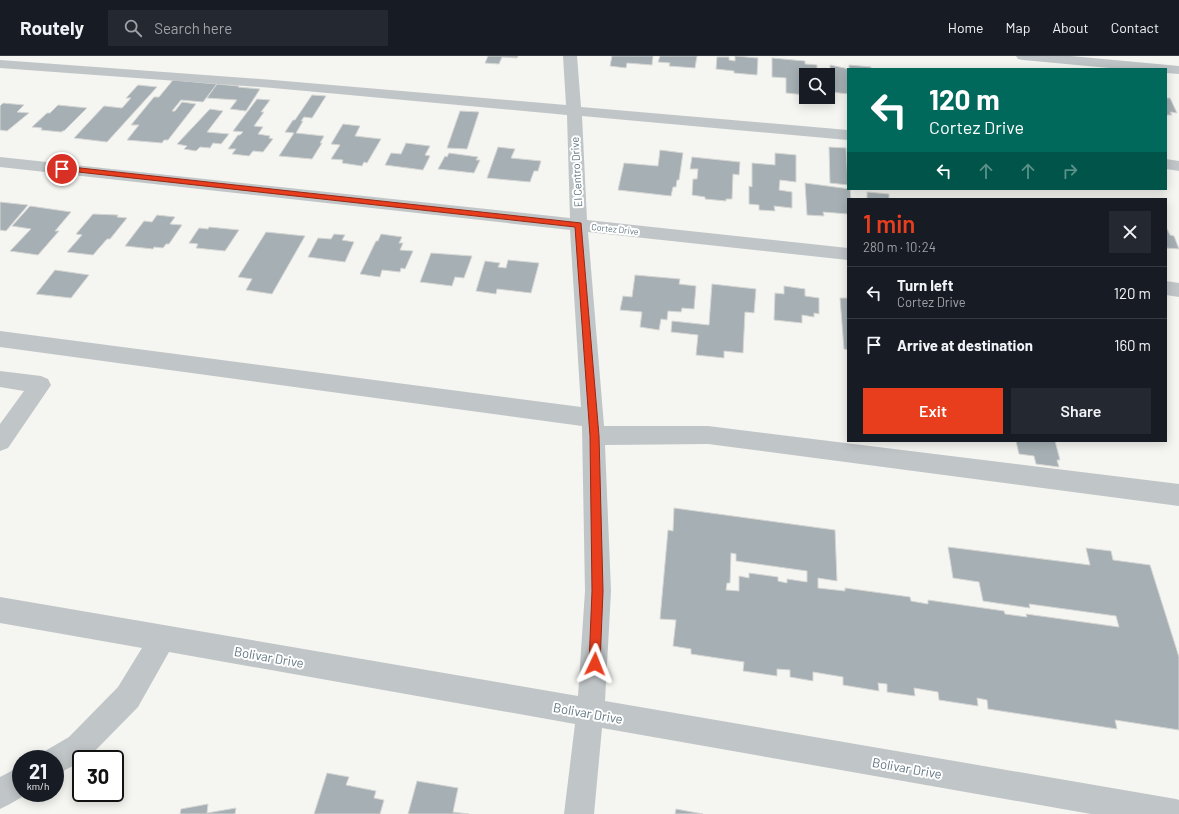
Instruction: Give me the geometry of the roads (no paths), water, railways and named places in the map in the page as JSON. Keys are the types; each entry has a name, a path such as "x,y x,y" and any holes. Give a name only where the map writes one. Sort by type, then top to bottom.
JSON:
{"street":[{"name":"El Centro Drive","path":"570,56 574,110 578,225 593,427 598,591 594,678 579,814"},
{"path":"1023,56 1157,68"},
{"path":"0,64 273,84 847,135"},
{"path":"1167,69 1179,70"},
{"name":"Cortez Drive","path":"0,162 847,254"},
{"path":"1167,164 1179,166"},
{"path":"1167,288 1179,290"},
{"path":"0,339 593,427 708,435 1179,495"},
{"path":"0,379 41,385 0,441"},
{"name":"Bolivar Drive","path":"0,610 1176,814"},
{"path":"64,756 78,747 128,697 162,638"},
{"path":"0,794 12,787"}]}
